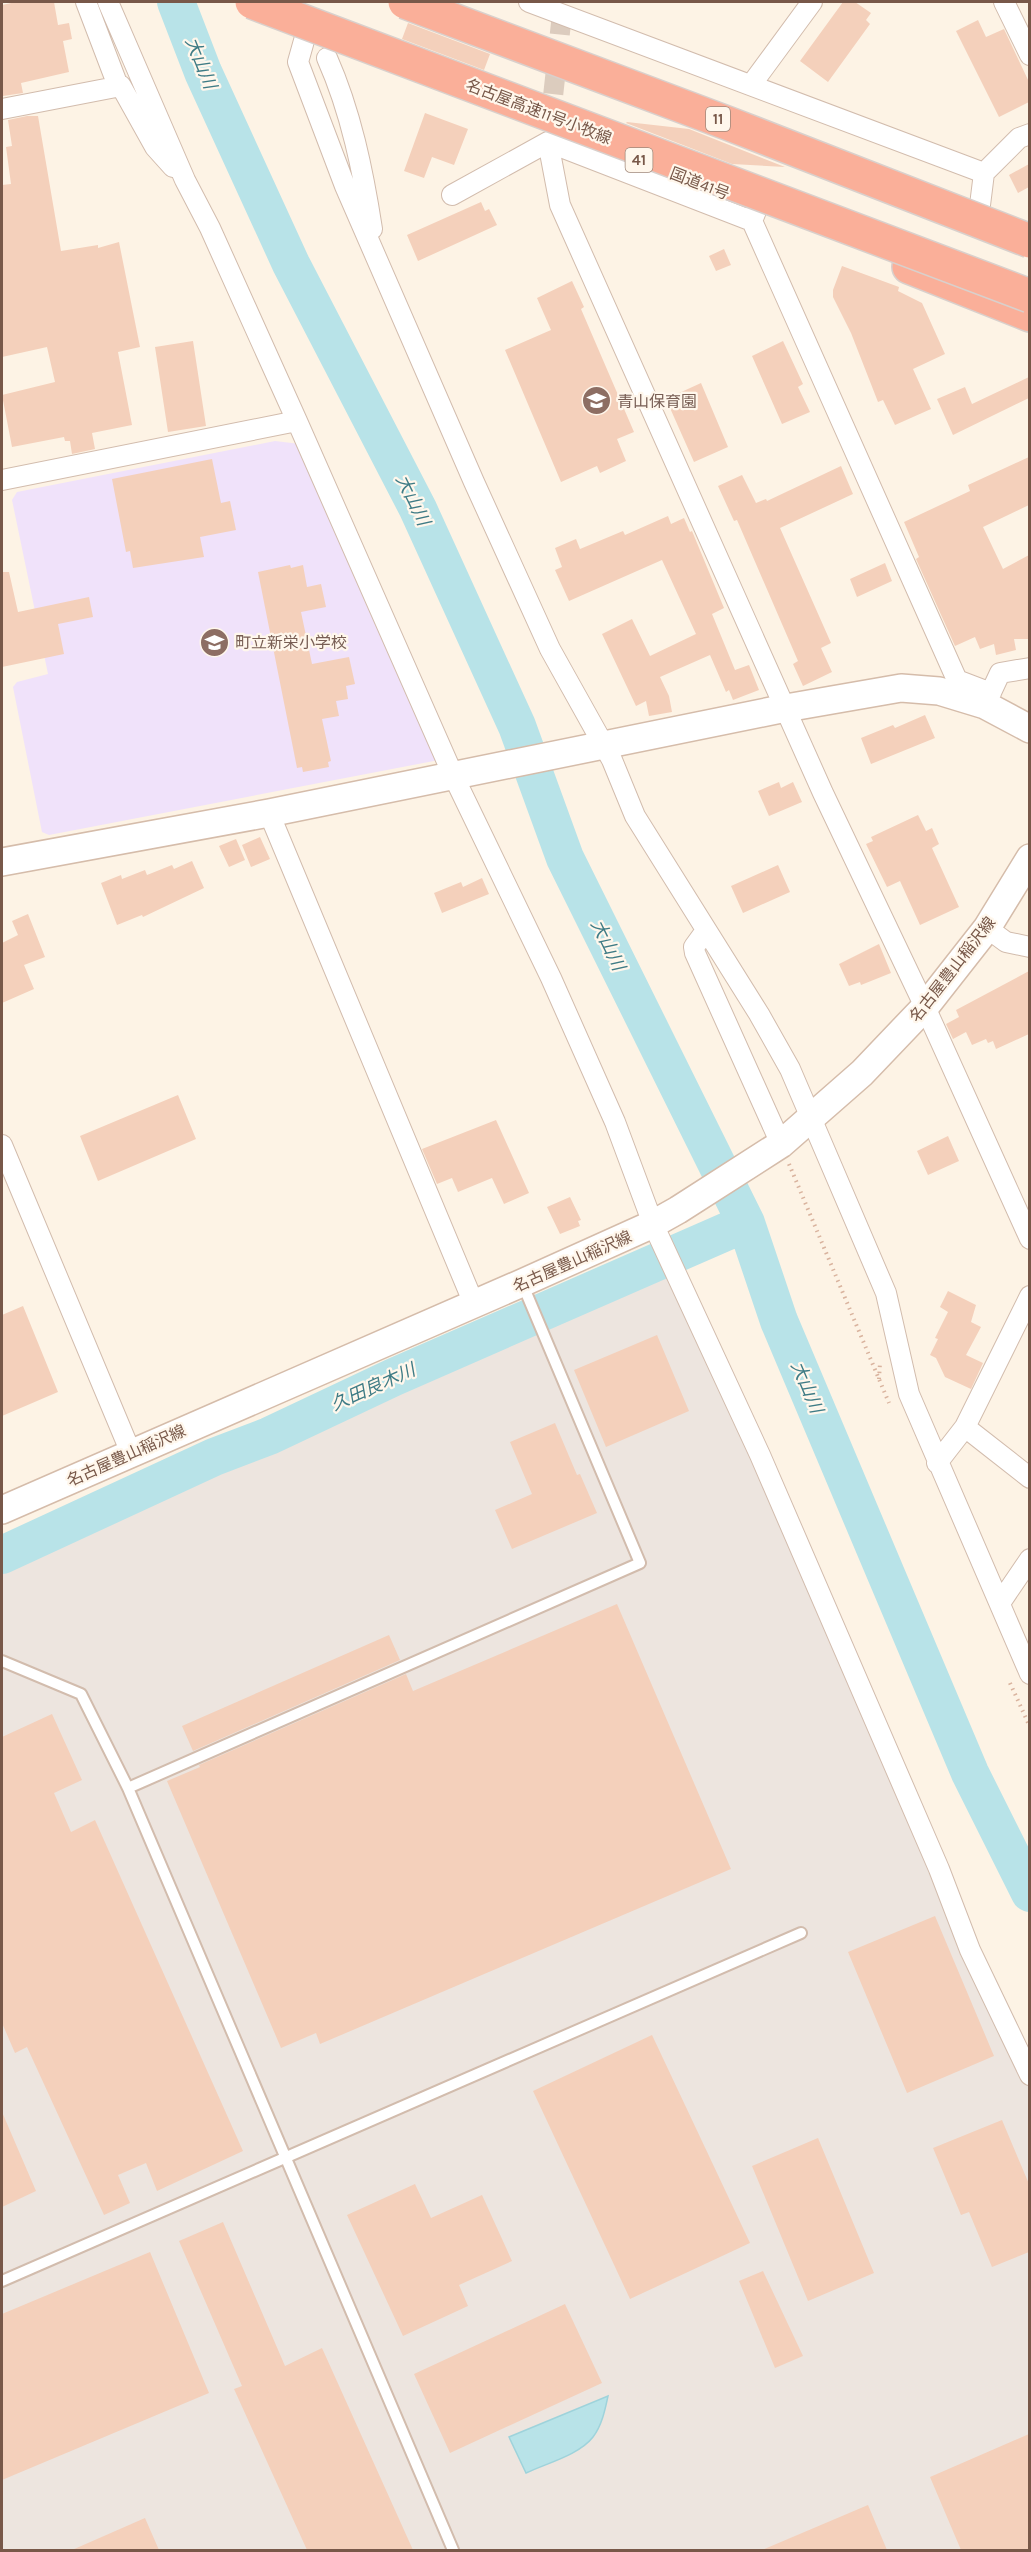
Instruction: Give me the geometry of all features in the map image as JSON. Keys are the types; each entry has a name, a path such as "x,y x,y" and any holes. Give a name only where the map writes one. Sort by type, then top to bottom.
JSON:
{"highway":[{"name":"11","path":"405,2 716,119 1029,241"},
{"path":"433,2 543,37 1029,225"},
{"name":"国道41号","path":"245,3 755,214 1029,315"},
{"name":"名古屋高速11号小牧線","path":"245,3 1029,296"}],"main road":[{"path":"2,862 268,813 598,745 901,688 988,699 1029,729"},
{"name":"名古屋豊山稲沢線","path":"2,1510 474,1304 525,1289 659,1235 678,1210 778,1146 862,1073 925,1007 987,928 1029,858"}],"street":[{"path":"86,2 118,86 121,86 155,147 185,180"},
{"path":"108,2 185,180 210,228 297,421 453,775 551,978 615,1122 659,1235 760,1455 939,1869 970,1950 1029,2075"},
{"path":"530,2 566,8 751,85 984,173"},
{"path":"751,85 812,2"},
{"path":"1004,2 1029,55"},
{"path":"307,30 298,62 345,186 550,649 598,745 639,824 759,1014 790,1069 886,1293 909,1394 1029,1674"},
{"path":"327,58 339,85 365,182 376,256"},
{"path":"2,109 118,86"},
{"path":"980,206 984,173 1019,138 1029,134"},
{"path":"548,142 560,205 823,793 925,1007 1029,1239"},
{"path":"452,195 548,142 755,214 957,680 988,699 1000,673 1029,668"},
{"path":"2,480 297,421"},
{"path":"268,813 474,1304"},
{"path":"987,928 1006,942 1029,947"},
{"path":"709,936 702,936 697,942 695,953 778,1146"},
{"path":"2,1145 131,1453"},
{"path":"937,1463 965,1426 1028,1302"},
{"path":"965,1426 1029,1478"},
{"path":"1000,1603 1029,1559"}],"lane":[{"path":"128,1788 640,1563 525,1289"},
{"path":"2,1661 81,1694 128,1788 453,2550"},
{"path":"2,2281 801,1933"}],"shaded area":[{"name":"町立新栄小学校","path":"275,441 300,444 439,760 49,835 42,832 13,687 17,682 48,674 12,500 17,492"},
{"path":"659,1249 919,1836 1000,2032 1029,2087 1029,2550 2,2550 2,1539"}],"water":[{"path":"608,2396 599,2428 587,2443 571,2454 526,2473 509,2437"}],"building":[{"path":"16,2 54,2 58,25 69,23 72,39 63,41 69,72 21,83 23,93 3,96 2,5"},
{"path":"843,2 855,2 871,13 866,20 870,24 828,82 800,61"},
{"path":"978,20 986,37 1004,29 1029,82 1029,102 999,117 956,31"},
{"path":"408,23 490,54 484,70 402,39"},
{"path":"425,113 468,129 454,165 432,157 424,178 404,171"},
{"path":"38,116 61,251 98,245 98,248 119,242 140,347 118,352 132,425 92,433 95,449 72,454 70,441 65,441 64,437 12,447 2,395 55,382 47,347 2,357 2,185 11,184 6,147 12,146 8,120"},
{"path":"627,122 689,129 785,167 732,164"},
{"path":"1029,164 1029,187 1018,193 1009,175"},
{"path":"481,202 485,211 489,209 497,225 418,261 407,235"},
{"path":"724,249 731,265 716,271 709,256"},
{"path":"842,266 899,287 898,291 922,303 945,354 913,369 931,409 895,425 883,400 878,402 851,333 833,297 833,290"},
{"path":"572,281 584,307 581,309 634,432 617,439 626,461 600,473 597,466 561,482 505,350 551,330 537,298"},
{"path":"193,341 206,426 168,432 155,347"},
{"path":"783,341 803,384 798,387 810,412 782,424 752,356"},
{"path":"1029,377 1029,398 953,435 937,399 965,387 972,404"},
{"path":"701,383 728,447 694,462 666,399"},
{"path":"1029,457 1029,505 983,527 1003,569 1029,555 1029,639 1014,639 1016,650 996,655 994,644 980,649 975,637 955,646 916,559 919,557 904,522 970,491 968,485"},
{"path":"212,459 221,503 230,501 236,530 200,537 204,557 133,568 130,551 126,552 112,479"},
{"path":"841,466 853,494 780,528 831,643 821,648 832,672 803,686 793,664 798,661 737,520 734,521 718,486 742,475 756,503 766,499 767,501"},
{"path":"668,516 671,524 684,518 690,532 692,531 724,608 712,614 735,670 749,665 759,690 733,700 729,690 726,692 710,655 660,677 669,696 672,712 649,716 646,701 636,706 602,634 632,619 650,656 696,634 662,560 569,601 555,570 562,567 555,548 576,539 580,549 623,531 625,535"},
{"path":"885,563 892,581 857,597 850,579"},
{"path":"290,565 291,568 303,565 307,587 321,584 326,607 301,612 312,664 349,657 355,684 346,686 348,699 336,701 339,716 322,719 331,761 328,762 329,767 303,772 302,767 297,768 258,572"},
{"path":"2,572 9,572 18,612 89,597 93,617 58,624 64,654 2,667"},
{"path":"925,715 935,738 871,764 861,738 893,725 895,728"},
{"path":"779,782 781,788 793,782 802,802 769,816 758,791"},
{"path":"918,815 926,831 932,828 939,844 932,848 959,907 920,925 900,881 887,887 866,844 873,841 871,837"},
{"path":"260,837 270,859 251,867 242,845"},
{"path":"236,839 245,860 229,867 219,846"},
{"path":"192,861 204,888 143,917 142,915 117,925 101,883 121,875 122,879 145,870 147,875 172,865 174,869"},
{"path":"778,865 790,892 743,913 731,886"},
{"path":"482,878 489,894 442,913 434,893 461,882 463,887"},
{"path":"28,914 45,957 24,965 34,989 2,1003 2,943 18,935 12,921"},
{"path":"879,944 891,973 861,985 860,982 849,986 839,964"},
{"path":"1029,971 1029,1034 996,1049 993,1041 988,1043 986,1039 972,1045 966,1032 953,1039 946,1024 959,1017 956,1010"},
{"path":"178,1095 196,1139 98,1181 80,1136"},
{"path":"496,1120 529,1193 504,1204 492,1178 458,1192 452,1178 437,1184 422,1149"},
{"path":"948,1136 959,1161 928,1175 917,1151"},
{"path":"570,1197 581,1220 578,1221 580,1226 560,1234 547,1207"},
{"path":"948,1291 976,1305 971,1322 981,1327 966,1355 983,1363 971,1389 945,1377 936,1358 930,1355 938,1339 935,1338 948,1312 940,1307"},
{"path":"23,1306 58,1392 2,1416 2,1315"},
{"path":"657,1335 689,1411 606,1447 574,1370"},
{"path":"555,1423 577,1475 580,1474 597,1513 512,1549 495,1510 532,1494 510,1442"},
{"path":"617,1604 731,1869 320,2044 316,2033 281,2048 167,1781 406,1674 413,1691"},
{"path":"389,1635 400,1660 193,1751 182,1726"},
{"path":"52,1714 82,1780 54,1793 71,1832 95,1820 243,2151 157,2191 146,2163 118,2175 130,2203 104,2215 27,2047 15,2053 2,2023 2,1737"},
{"path":"935,1916 994,2056 907,2093 848,1952"},
{"path":"652,2035 750,2243 630,2299 533,2091"},
{"path":"2,2112 36,2191 2,2207"},
{"path":"1002,2120 1029,2184 1029,2252 992,2267 969,2212 961,2215 933,2148"},
{"path":"818,2138 874,2273 808,2301 752,2166"},
{"path":"415,2184 431,2218 482,2195 512,2261 459,2285 468,2306 403,2336 347,2215"},
{"path":"223,2222 285,2366 322,2348 413,2550 307,2550 234,2389 242,2386 179,2241"},
{"path":"150,2252 209,2393 2,2480 2,2314"},
{"path":"763,2271 803,2356 775,2368 739,2281"},
{"path":"565,2304 602,2383 450,2453 414,2374"},
{"path":"1029,2434 1029,2550 961,2550 930,2477"},
{"path":"868,2505 887,2550 762,2550"},
{"path":"145,2518 159,2550 72,2550"}],"waterway":[{"name":"大山川","path":"176,2 203,72 291,264 418,509 517,726 565,858 746,1223 779,1321 970,1773 1030,1893"},
{"name":"久田良木川","path":"2,1555 214,1457 269,1436 394,1377 746,1223"}],"tunnel":[{"path":"550,124 562,14"}],"place":[{"name":"青山保育園","path":"596,401"},
{"name":"町立新栄小学校","path":"214,642"}]}
